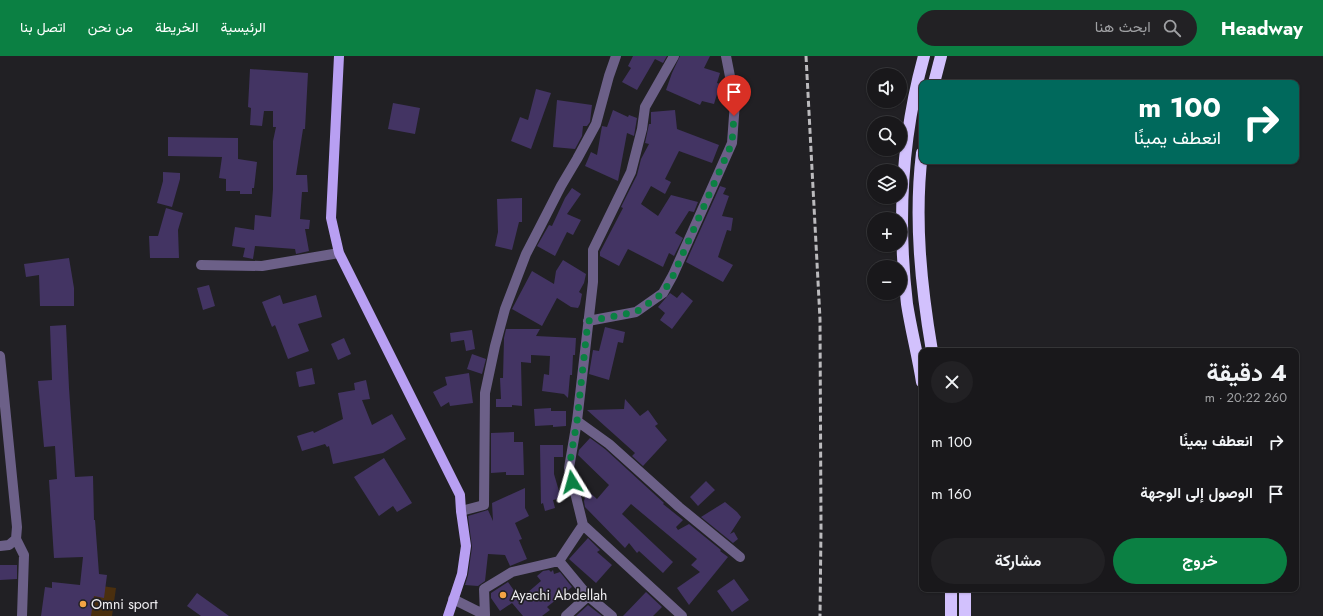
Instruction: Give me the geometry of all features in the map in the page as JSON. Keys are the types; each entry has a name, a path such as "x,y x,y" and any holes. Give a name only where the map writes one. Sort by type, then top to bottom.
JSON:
{"highway":[{"path":"919,366 908,305 904,269 902,197 908,125 924,56"},
{"path":"935,80 941,56"},
{"path":"921,164 918,232 925,303 932,348"},
{"path":"951,592 951,616"},
{"path":"965,592 965,616"}],"main road":[{"path":"339,56 331,218 339,253 460,495 460,512 466,546 462,574 448,616"}],"street":[{"path":"460,512 484,505 485,392 505,308 526,254 561,186 596,124 616,56"},
{"path":"674,56 645,107 642,129 631,172 593,250 593,282 577,421 569,468 583,525 682,616"},
{"path":"588,321 636,312 663,293 673,276 732,143 735,102 726,56"},
{"path":"201,265 262,266 339,253"},
{"path":"0,356 16,539 24,555 22,616"},
{"path":"577,421 609,444 679,507 740,557"},
{"path":"486,615 484,589 512,572 559,562 583,525"},
{"path":"0,546 9,545 16,539"},
{"path":"559,562 588,596 612,616"},
{"path":"566,616 588,596"},
{"path":"453,599 486,615"}],"shaded area":[{"name":"Omni sport","path":"87,584 116,588 112,616 47,616"}],"building":[{"path":"633,56 667,56 663,63 655,59 637,90 622,82 631,68 628,66"},
{"path":"680,56 710,56 704,68 720,73 717,83 720,84 714,104 702,101 700,105 666,90"},
{"path":"250,69 308,73 305,129 303,129 296,175 307,175 308,192 302,192 300,219 310,220 309,229 305,229 309,251 296,254 295,249 255,246 253,259 243,257 245,248 232,246 235,227 254,230 255,215 271,217 273,189 273,141 276,127 273,127 273,111 264,111 262,126 250,125 251,108 248,107"},
{"path":"536,89 551,93 531,149 511,141 520,117 528,120"},
{"path":"557,100 592,105 590,122 587,126 583,126 582,136 575,149 553,147"},
{"path":"393,103 420,108 415,134 388,129"},
{"path":"613,110 628,117 629,115 637,118 634,136 627,133 618,181 585,166 591,152 597,155 602,126 607,127"},
{"path":"675,110 677,129 719,145 712,163 679,151 665,179 671,182 665,194 651,186 641,204 658,216 671,195 698,202 694,212 689,211 675,233 683,238 674,256 669,253 663,267 628,249 619,266 600,256 600,252 623,208 621,207 637,175 641,159 649,144 645,143 649,124 651,124 651,112"},
{"path":"168,137 238,138 238,159 257,162 252,194 240,194 240,191 226,191 226,179 219,178 222,157 168,156"},
{"path":"163,172 180,173 180,179 172,207 157,203 163,181"},
{"path":"720,186 726,188 723,194 729,196 722,216 733,218 731,231 727,230 718,257 733,265 723,282 686,262"},
{"path":"572,188 581,194 567,214 581,220 573,235 567,232 555,256 537,246 549,225 552,226 565,198"},
{"path":"522,198 522,222 519,222 512,250 495,246 498,232 497,199"},
{"path":"166,208 183,213 178,230 179,258 150,258 149,236 158,236"},
{"path":"69,258 74,288 74,306 40,306 39,275 26,277 24,264"},
{"path":"563,260 586,274 584,283 579,292 582,294 578,308 571,307 557,298 542,326 512,309 532,271 554,284 556,271"},
{"path":"209,285 215,306 203,310 197,288"},
{"path":"682,292 693,301 672,329 660,320 665,313 658,307 670,293 677,298"},
{"path":"280,295 283,304 316,295 322,317 298,324 309,351 288,359 275,325 272,327 262,302"},
{"path":"66,325 75,477 93,476 94,520 99,574 107,575 104,598 94,596 91,616 41,616 45,587 52,588 52,582 80,585 83,557 54,558 49,480 57,479 55,446 44,447 38,381 52,380 50,326"},
{"path":"605,327 625,332 623,343 618,342 609,380 589,374 593,350 599,351"},
{"path":"506,329 540,329 536,336 576,338 575,355 573,355 572,375 570,375 568,398 564,394 542,391 544,374 549,375 550,356 531,355 531,363 521,362 522,406 512,405 512,407 496,407 496,399 501,399 500,378 503,378 504,338"},
{"path":"472,330 475,349 466,351 464,340 451,342 450,333"},
{"path":"344,338 351,354 338,360 331,344"},
{"path":"472,354 486,359 482,374 467,369"},
{"path":"312,368 315,384 299,387 296,372"},
{"path":"469,373 473,403 450,406 449,402 441,407 433,392 447,385 445,377"},
{"path":"366,380 370,399 362,400 372,425 392,414 406,439 383,453 333,464 329,446 327,447 325,444 302,451 297,436 313,431 314,433 343,419 338,393 355,390 354,383"},
{"path":"625,399 640,416 648,410 658,424 655,426 667,440 643,466 632,456 635,453 587,410 624,409"},
{"path":"551,408 551,411 566,411 566,426 535,426 534,409"},
{"path":"514,432 514,442 523,442 524,475 506,475 506,472 491,473 491,433"},
{"path":"590,438 605,449 664,503 663,504 683,520 676,527 678,530 689,524 728,557 689,605 677,588 700,572 691,565 697,559 631,504 622,514 673,562 663,573 639,551 637,553 629,543 625,548 585,507 584,501 587,490 597,499 609,485 578,455 579,450"},
{"path":"540,445 563,445 563,457 554,457 554,474 561,498 553,500 555,508 545,511 543,503 541,504"},
{"path":"384,458 412,503 397,512 393,506 379,516 354,477"},
{"path":"706,481 715,490 698,506 690,497"},
{"path":"525,488 525,508 529,516 515,523 522,539 519,540 527,559 510,566 505,555 488,554 485,581 478,586 465,585 472,547 468,516 488,510 493,521 492,503"},
{"path":"725,502 741,517 730,534 734,532 738,539 733,543 701,517"},
{"path":"588,538 600,550 597,552 612,565 596,583 569,559"},
{"path":"0,565 17,565 17,579 0,580"},
{"path":"549,570 551,572 553,570 554,574 560,572 572,587 547,607 550,610 542,616 523,616 512,603 500,611 491,598 491,593 508,582 520,599 541,581 537,576 543,571"},
{"path":"734,579 749,600 732,612 717,591"},
{"path":"646,592 662,607 653,616 623,616"},
{"path":"197,593 229,616 201,616 187,606"},
{"path":"588,605 602,616 576,616"}],"railway":[{"path":"806,56 820,319 820,616"}],"place":[{"name":"Ayachi Abdellah","path":"503,595"},
{"name":"Omni sport","path":"83,604"}],"route":[{"path":"572,482 569,468 577,421 588,321 636,312 663,293 673,276 732,143 734,116"}]}
